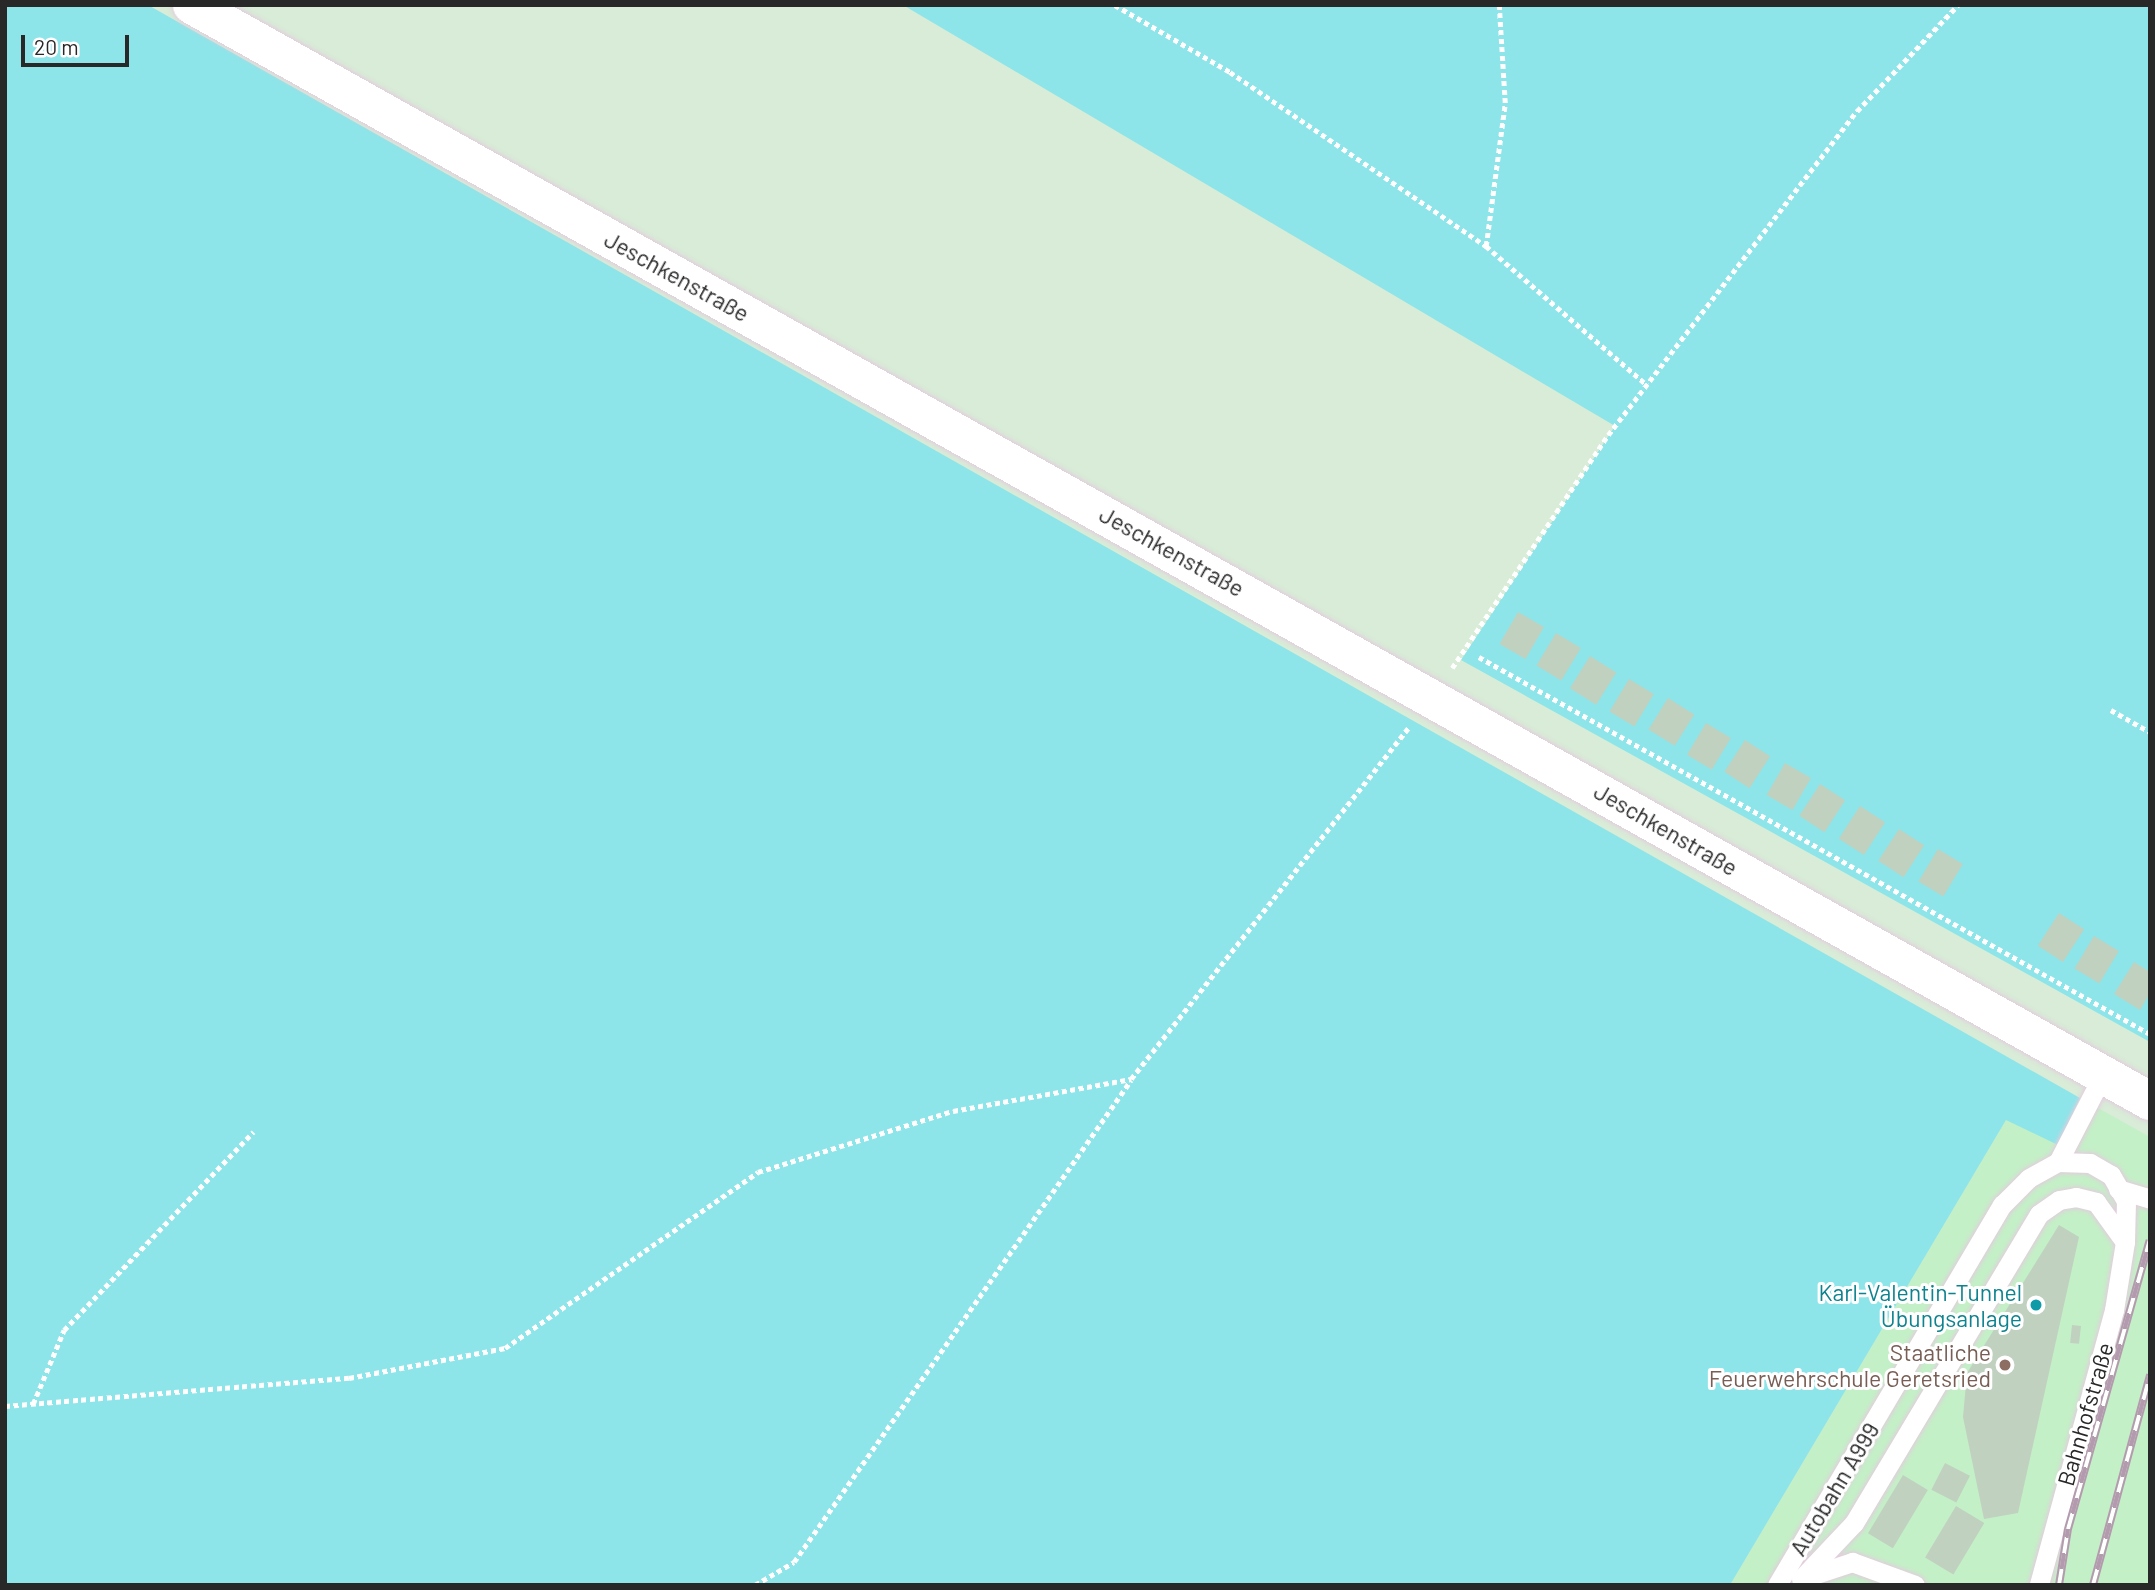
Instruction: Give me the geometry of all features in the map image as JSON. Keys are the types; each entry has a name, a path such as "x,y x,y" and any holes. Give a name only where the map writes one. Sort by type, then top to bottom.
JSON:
{"street":[{"name":"Jeschkenstraße","path":"192,5 1433,696 2150,1101"}],"lane":[{"path":"2103,1075 2058,1162 2090,1163 2111,1175 2126,1201 2125,1242"},
{"name":"Autobahn A999","path":"1777,1585 2002,1205 2029,1178 2058,1162"},
{"path":"2119,1189 2150,1199"},
{"name":"Autobahn A999","path":"1797,1582 1854,1523 2039,1214 2059,1200 2077,1198 2096,1202 2125,1242"},
{"name":"Bahnhofstraße","path":"2039,1585 2114,1310 2125,1242"},
{"path":"1797,1582 1852,1562 1915,1585"}],"path":[{"path":"1115,5 1230,72 1486,246 1647,385"},
{"path":"1486,246 1505,103 1499,5"},
{"path":"755,1585 794,1562 1131,1079 1433,696 1608,435 1857,111 1958,5"},
{"path":"1479,657 2150,1034"},
{"path":"2111,709 2150,732"},
{"path":"5,1406 349,1378 505,1348 758,1172 953,1111 1131,1079"},
{"path":"33,1404 64,1330 254,1132"}],"shaded area":[{"path":"5,5 148,5 2080,1098 2058,1145 2006,1120 1730,1585 5,1585"},
{"path":"903,5 2150,5 2150,1042 1461,660 1615,426"},
{"name":"Staatliche Feuerwehrschule Geretsried","path":"2080,1098 2150,1137 2150,1585 1730,1585 2006,1120"}],"building":[{"path":"1518,612 1544,627 1525,659 1500,644"},
{"path":"1556,633 1581,648 1561,681 1536,666"},
{"path":"1590,656 1616,672 1596,705 1570,688"},
{"path":"1629,679 1654,694 1634,727 1609,712"},
{"path":"1668,698 1694,714 1675,746 1648,729"},
{"path":"1706,723 1731,738 1712,770 1687,755"},
{"path":"1745,740 1770,756 1749,788 1724,772"},
{"path":"1785,763 1811,778 1792,810 1766,795"},
{"path":"1820,784 1845,800 1824,832 1799,816"},
{"path":"1860,806 1885,822 1864,855 1839,839"},
{"path":"1899,829 1924,845 1903,877 1878,861"},
{"path":"1938,849 1963,864 1943,897 1918,882"},
{"path":"2059,913 2084,929 2063,962 2038,946"},
{"path":"2094,936 2119,951 2099,984 2074,969"},
{"path":"2134,962 2150,972 2150,993 2140,1010 2114,994"},
{"name":"Karl-Valentin-Tunnel Übungsanlage","path":"2059,1225 2079,1237 2018,1513 1984,1519 1963,1417 1967,1373"},
{"path":"2072,1325 2081,1326 2079,1344 2070,1343"},
{"path":"1945,1463 1970,1476 1956,1502 1931,1490"},
{"path":"1903,1475 1928,1490 1893,1548 1868,1533"},
{"path":"1956,1506 1984,1523 1953,1574 1925,1557"}],"railway":[{"path":"2059,1585 2068,1529 2150,1240"},
{"path":"2093,1585 2150,1375"}],"place":[{"name":"Karl-Valentin-Tunnel Übungsanlage","path":"2036,1305"},
{"name":"Staatliche Feuerwehrschule Geretsried","path":"2005,1365"}]}
